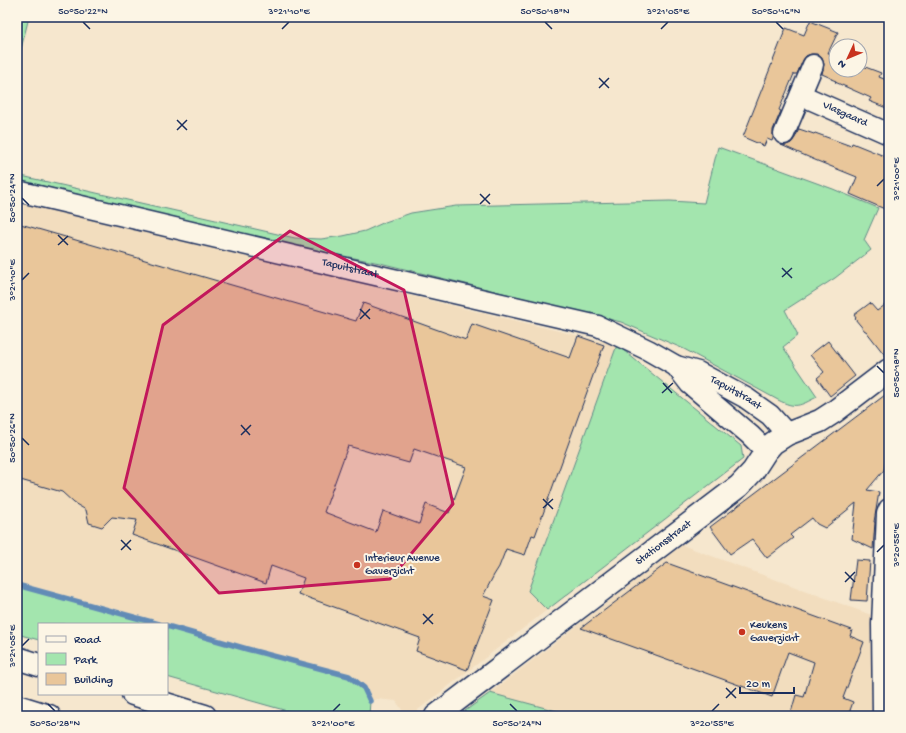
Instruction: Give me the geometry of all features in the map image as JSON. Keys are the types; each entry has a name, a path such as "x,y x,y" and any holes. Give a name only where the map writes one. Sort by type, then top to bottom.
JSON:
{"main road":[{"name":"Stationsstraat","path":"436,716 739,486 773,443 787,434 820,421 830,415 889,370"},
{"path":"17,658 38,665"},
{"path":"136,695 206,716"},
{"path":"17,706 49,716"}],"street":[{"path":"784,134 813,65"},
{"name":"Vlasgaard","path":"801,95 889,134"},
{"name":"Tapuitstraat","path":"17,191 350,270 598,326 648,350 676,366 698,372 746,398 770,415 787,434"},
{"name":"Tapuitstraat","path":"676,366 690,384 750,435 766,451"},
{"path":"883,716 882,624 887,514 889,509"}],"highlighted area":[{"path":"290,231 404,290 453,504 390,579 219,593 124,488 163,325"}],"shaded area":[{"path":"17,202 617,345 528,591 547,610 410,716 406,716 396,701 377,699 370,701 364,688 349,676 168,626 168,623 155,623 17,585"},
{"path":"682,545 874,616 871,716 575,716 490,693"}],"green space":[{"path":"17,17 29,17 17,65"},
{"path":"718,147 833,189 878,208 864,240 871,250 835,278 785,310 798,335 783,347 817,397 798,405 789,405 784,403 684,349 621,322 380,263 308,249 17,180 17,175 295,238 321,239 365,231 411,213 456,206 670,201 704,203"},
{"path":"617,345 741,446 743,459 547,610 528,591"},
{"path":"17,585 155,623 38,623 38,640 17,634"},
{"path":"168,626 349,676 364,688 370,701 369,716 322,716 313,714 312,716 305,716 168,677"},
{"path":"490,693 575,716 458,716"}],"building":[{"path":"810,21 838,32 835,38 828,38 828,77 822,74 824,64 822,58 817,54 806,56 797,74 794,74 779,110 781,111 773,130 772,141 767,139 764,146 743,137 786,28 804,35"},
{"path":"868,68 881,73 879,77 889,81 889,109 869,101 871,98 831,79 868,78"},
{"path":"799,129 851,146 852,143 889,158 889,201 887,210 850,194 857,177 781,145 791,143"},
{"path":"17,223 356,321 363,303 466,340 472,324 570,358 578,336 604,345 535,536 532,535 525,555 506,549 499,567 483,596 494,600 467,670 416,651 420,638 298,594 304,578 271,566 266,583 132,535 137,520 112,517 102,527 89,523 86,510 74,503 62,492 17,479","holes":["348,446 409,463 414,449 466,467 449,513 426,504 419,524 383,511 376,532 324,512"]},
{"path":"889,302 889,358 887,358 855,319 856,318 854,315 870,303 877,311"},
{"path":"828,341 855,376 830,396 817,378 824,372 810,355"},
{"path":"889,392 889,444 884,470 867,490 879,492 874,522 873,549 852,539 856,503 825,528 817,524 812,518 790,535 793,538 767,558 752,539 730,554 710,527"},
{"path":"856,560 870,561 867,601 851,600"},
{"name":"Keukens Gaverzicht","path":"667,563 852,630 850,636 864,642 843,698 853,702 848,716 790,716 796,695 804,697 814,662 788,652 772,697 581,628"}],"waterway":[{"path":"17,585 155,623"},
{"path":"168,626 349,676 364,688 370,701"}],"place":[{"name":"Interieur Avenue Gaverzicht","path":"357,565"},
{"name":"Keukens Gaverzicht","path":"742,632"}]}
